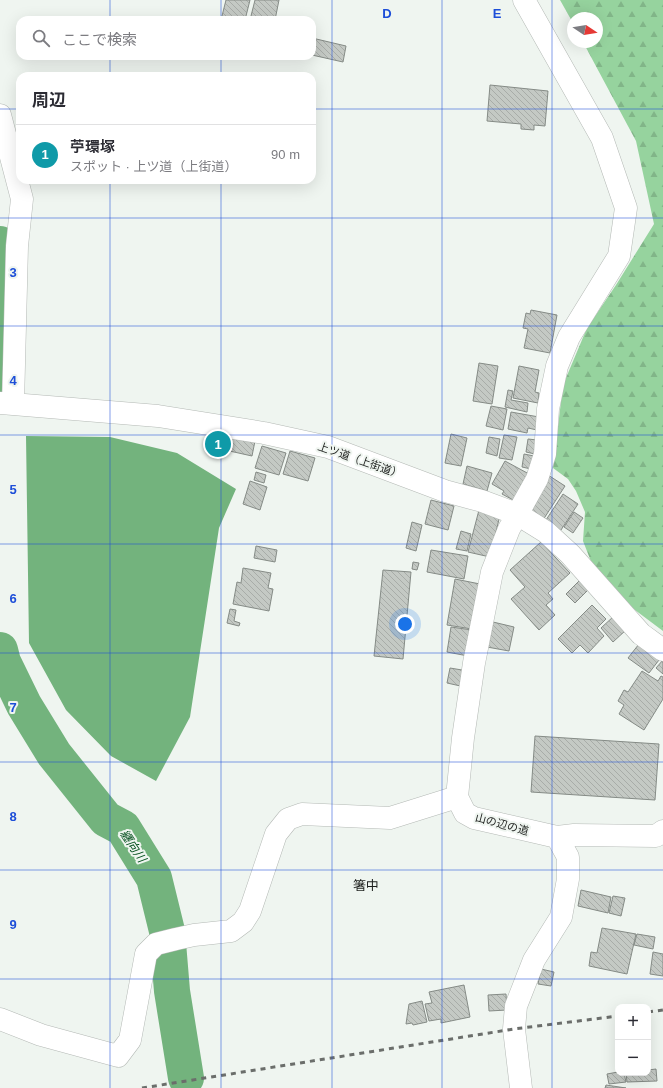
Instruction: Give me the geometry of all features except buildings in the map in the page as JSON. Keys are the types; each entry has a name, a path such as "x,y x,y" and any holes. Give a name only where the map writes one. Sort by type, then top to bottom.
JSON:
{"street":[{"path":"0,1019 41,1035 118,1056 130,1040 146,954 156,944 194,935 231,931 243,922 250,911 276,834 288,819 302,814 390,818 457,797 463,738 474,663 492,572 509,529 537,479 545,454 548,409 557,366 569,337 619,256 626,208 602,138 524,0"},
{"path":"0,115 16,176"},
{"path":"7,403 17,246 22,199 18,184"},
{"name":"上ツ道（上街道）","path":"7,403 158,416 264,433 328,447 445,491 482,501 517,514 546,532 570,554 641,634 663,650"},
{"name":"山の辺の道","path":"457,797 465,813 474,818 557,837 574,835 656,836 663,831"},
{"path":"521,1088 514,1029 516,1006 534,960 561,917 568,879 568,857 557,837"}],"green space":[{"path":"560,0 663,0 663,631 631,607 592,564 583,541 585,512 576,491 568,479 553,468 563,385 587,328 654,224 636,141 586,48 603,48 603,12 567,12"}],"shaded area":[{"path":"26,436 110,437 177,453 236,489 219,528 190,717 156,781 111,756 66,710 29,643"}],"waterway":[{"name":"纒向川","path":"0,244 4,324 0,396"},
{"name":"纒向川","path":"0,650 3,662 24,705 54,754 106,819 123,828 154,878 167,931 172,991 186,1078"}],"railway":[{"path":"651,1012 663,1010"},
{"path":"142,1088 514,1029 615,1016"}],"place":[{"name":"苧環塚","path":"218,444"}],"district":[{"name":"箸中","path":"366,885"}]}
